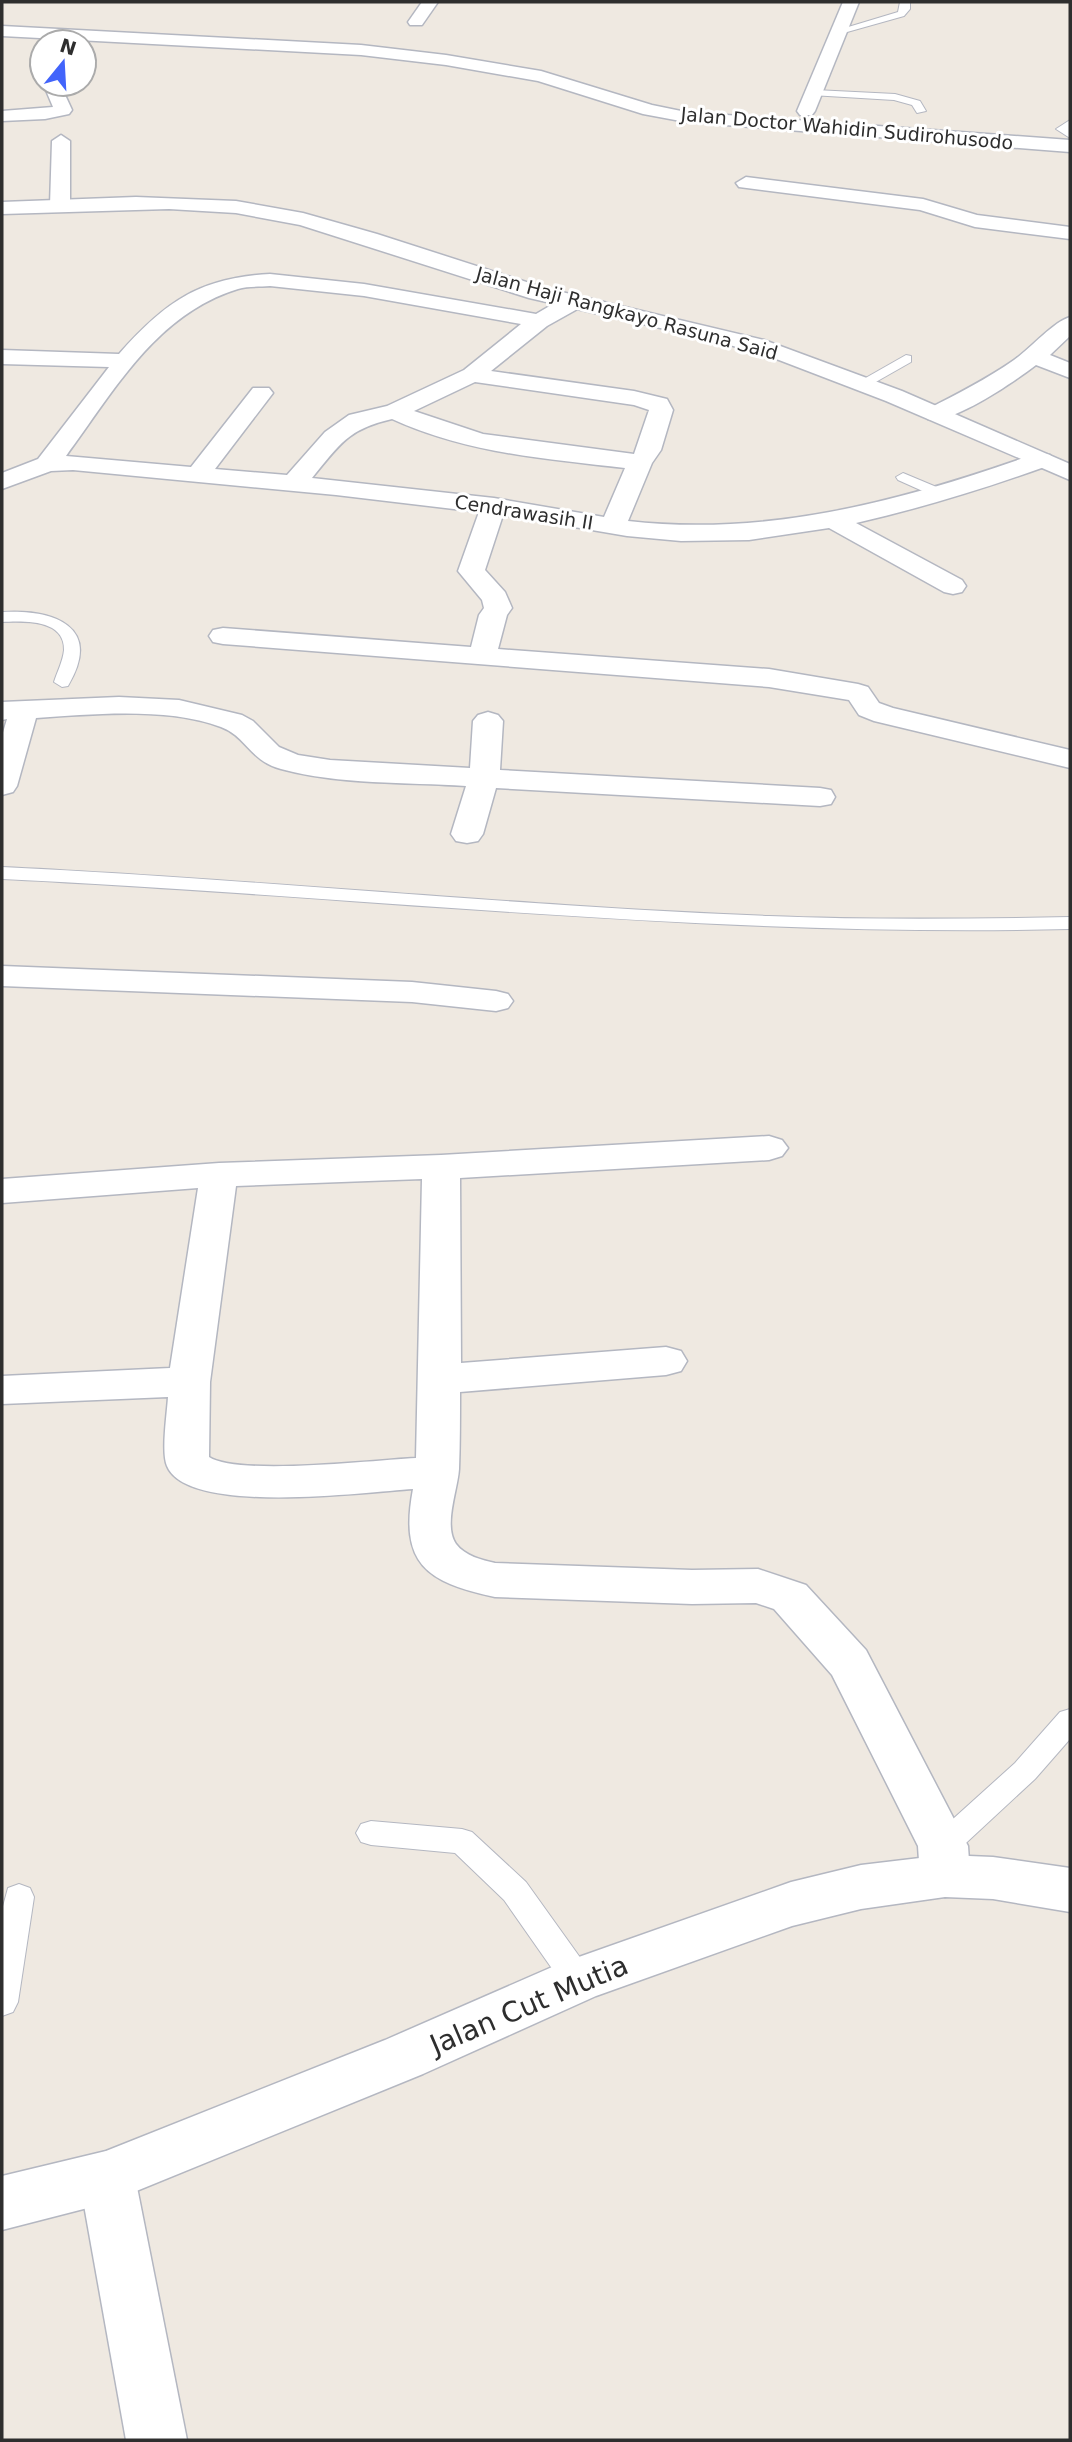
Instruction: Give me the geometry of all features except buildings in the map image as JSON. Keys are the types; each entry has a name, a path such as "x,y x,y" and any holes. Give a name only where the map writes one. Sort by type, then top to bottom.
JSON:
{"street":[{"path":"416,22 430,2"},
{"path":"806,111 851,2"},
{"name":"Jalan Doctor Wahidin Sudirohusodo","path":"2,31 361,50 446,60 541,76 649,110 686,117 1070,146"},
{"path":"2,116 45,114 63,110 58,98"},
{"path":"60,205 61,141"},
{"path":"746,183 897,201 975,221 1070,233"},
{"name":"Jalan Haji Rangkayo Rasuna Said","path":"2,208 186,204 272,213 573,302 786,354 936,414 1070,473"},
{"path":"47,464 125,361 157,324 184,304 236,282 255,279 364,290 539,321"},
{"path":"295,483 333,438 357,420 394,411 472,375 539,321 573,302"},
{"path":"936,414 993,385 1036,357 1070,324"},
{"path":"2,357 125,361"},
{"path":"1036,357 1070,371"},
{"path":"472,375 655,402 661,410 649,450 640,462 613,526"},
{"path":"197,475 261,393"},
{"path":"394,411 416,422 482,442 640,462"},
{"name":"Cendrawasih II","path":"2,482 47,464 73,463 295,483 494,506 613,526 707,534 762,530 832,520 941,494 1041,460"},
{"path":"482,657 493,615 498,608 495,598 471,571 494,506"},
{"path":"832,520 953,586"},
{"path":"223,636 769,678 858,693 869,709 884,715 1070,759"},
{"path":"2,786 13,711 144,707 194,711 246,728 270,754 298,764 330,769 820,797"},
{"path":"467,834 484,777 488,721"},
{"path":"2,976 385,991 496,1001"},
{"path":"2,1191 219,1175 441,1167 769,1148"},
{"path":"441,1167 438,1472 431,1529 433,1544 449,1565 469,1574 495,1580 692,1587 758,1586 790,1597 849,1663 944,1861"},
{"path":"219,1175 189,1382 187,1464 209,1478 270,1482 438,1472"},
{"path":"439,1379 666,1362"},
{"path":"2,1390 189,1382"},
{"name":"Jalan Cut Mutia","path":"2,2203 107,2177 404,2057 578,1980 791,1904 861,1887 944,1861 993,1878 1070,1890"},
{"path":"107,2177 157,2440"}],"lane":[{"path":"841,30 901,14 905,9 905,2"},
{"path":"815,93 895,97 916,103 921,111"},
{"path":"1070,123 1061,129 1070,135"},
{"path":"862,384 906,359"},
{"path":"903,477 941,494"},
{"path":"2,617 26,615 52,622 66,631 73,648 62,682"},
{"path":"2,873 144,879 727,920 927,925 1070,923"},
{"path":"944,1861 1070,1720"},
{"path":"371,1833 461,1841 515,1891 578,1980"},
{"path":"2,2002 19,1897"}]}
